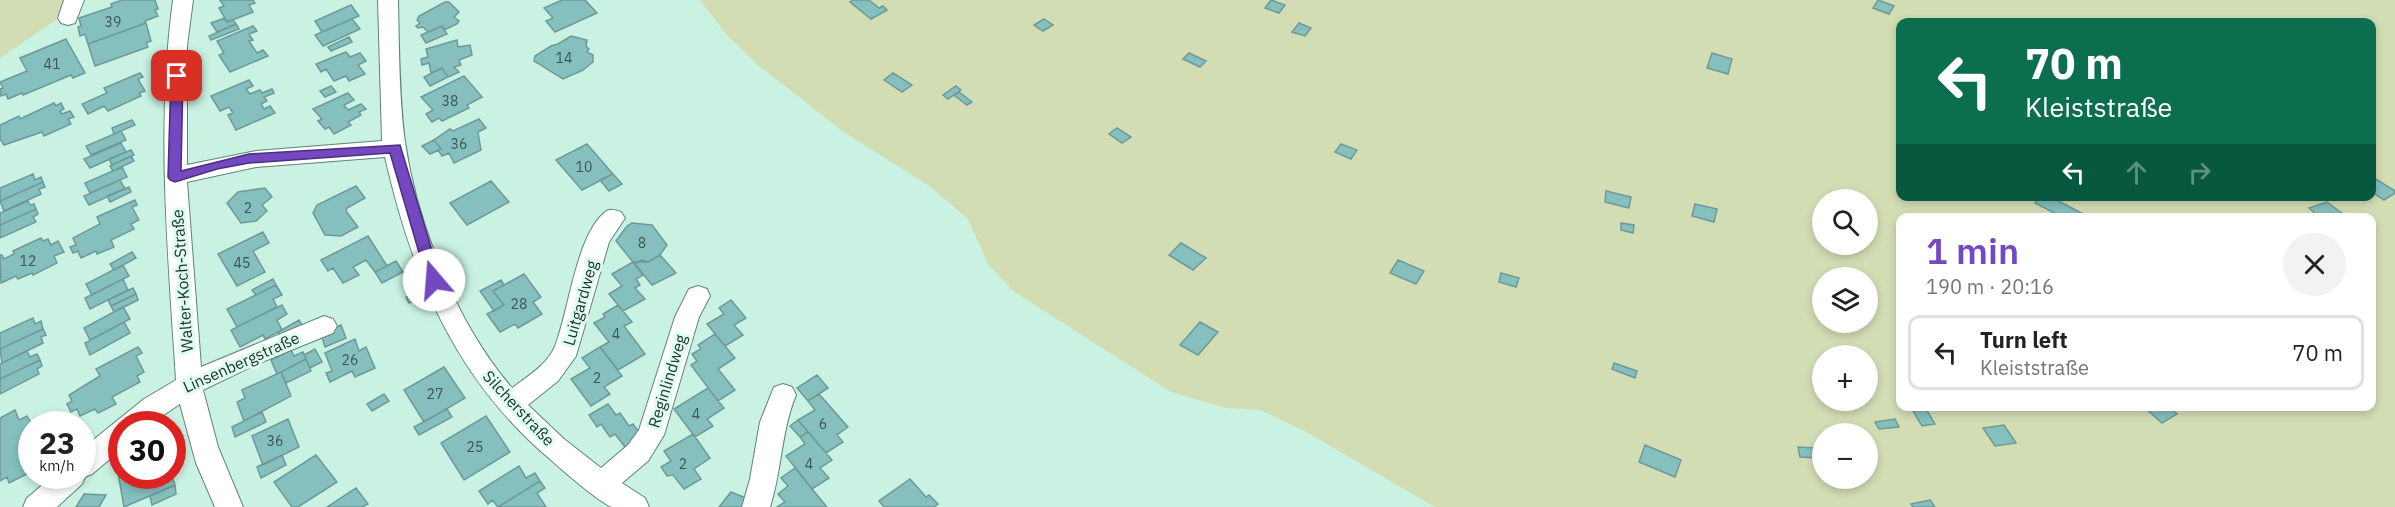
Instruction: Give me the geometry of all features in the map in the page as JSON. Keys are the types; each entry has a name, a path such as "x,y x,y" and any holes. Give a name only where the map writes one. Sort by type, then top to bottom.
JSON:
{"street":[{"name":"Walter-Koch-Straße","path":"183,0 177,46 175,177 177,242 189,383 193,404 218,486 230,507"},
{"name":"Silcherstraße","path":"388,0 395,148 434,280 459,334 485,374 510,404 557,450 600,484 635,507"},
{"path":"175,177 249,159 395,148"},
{"name":"Luitgardweg","path":"510,404 547,377 559,365 567,349 598,240 613,218"},
{"name":"Reginlindweg","path":"600,484 638,453 651,435 687,317 698,296"},
{"name":"Linsenbergstraße","path":"147,411 189,383 324,326"},
{"path":"756,507 766,471 776,413 783,395"},
{"path":"96,454 108,444"},
{"path":"37,507 57,489"}],"green space":[{"path":"0,0 64,0 56,20 0,58"},
{"path":"700,0 2395,0 2395,507 1435,507 1306,432 1261,410 1226,408 1171,392 1013,291 988,264 968,219 931,187 845,133 759,66 726,34"}],"building":[{"path":"122,0 155,0 158,9 155,10 158,16 145,21 146,23 88,44 85,34 80,36 79,18 112,7 111,4"},
{"path":"220,0 253,0 255,3 249,5 253,12 227,22 219,8 224,6"},
{"path":"562,0 585,0 597,13 555,32 546,21 553,18 544,8"},
{"path":"869,0 879,8 883,6 887,10 871,19 850,2"},
{"path":"1271,0 1285,5 1279,13 1265,8"},
{"path":"1878,0 1894,6 1889,14 1873,8"},
{"path":"449,2 459,12 454,17 459,21 457,24 444,30 442,26 428,32 423,27 416,26 420,23 417,20 419,16"},
{"path":"351,5 359,16 322,32 315,21"},
{"path":"225,18 227,22 233,20 236,24 217,32 211,23"},
{"path":"352,19 360,29 323,46 315,35"},
{"path":"1044,19 1053,25 1043,31 1034,25"},
{"path":"146,23 151,41 146,43 148,47 95,66 88,44"},
{"path":"1299,23 1311,28 1305,36 1292,32"},
{"path":"236,24 239,29 211,40 209,36"},
{"path":"253,26 257,31 249,34 253,40 249,41 257,53 263,50 268,56 230,72 219,55 224,53 217,41"},
{"path":"442,26 447,34 426,43 421,35"},
{"path":"571,36 587,40 586,46 589,49 587,52 593,55 593,62 583,70 563,79 534,61 535,56"},
{"path":"349,37 352,42 331,51 328,47"},
{"path":"66,39 85,73 73,78 71,75 23,95 22,93 8,99 6,94 1,96 0,89 3,88 0,82 27,71 20,58"},
{"path":"457,40 458,47 470,45 472,55 459,60 461,65 454,67 459,72 448,77 442,68 431,73 429,63 422,65 421,59 428,57 426,49"},
{"path":"346,52 350,57 360,53 366,61 358,65 365,74 349,81 346,76 334,81 326,69 321,72 316,64"},
{"path":"1189,53 1206,61 1200,67 1183,59"},
{"path":"1712,53 1732,59 1728,74 1707,68"},
{"path":"442,68 448,77 430,86 424,77"},
{"path":"140,73 143,77 138,79 145,91 139,93 141,96 108,111 104,106 88,114 82,104 107,93 104,88"},
{"path":"893,73 912,85 902,92 884,80"},
{"path":"464,76 482,97 467,105 469,108 442,121 439,118 432,122 426,114 433,110 421,97"},
{"path":"249,80 253,86 246,89 250,94 272,89 274,93 264,97 267,101 261,104 264,109 270,106 275,113 236,130 228,115 233,113 229,107 220,111 211,96"},
{"path":"331,86 336,92 325,97 320,91"},
{"path":"956,86 961,90 948,99 943,95"},
{"path":"959,92 972,102 967,105 954,95"},
{"path":"348,93 354,100 344,105 348,110 361,104 366,109 359,112 361,115 348,122 351,125 334,134 329,127 325,129 318,121 322,119 313,109"},
{"path":"54,103 56,106 61,103 64,109 60,111 62,114 70,111 74,117 68,119 71,124 44,136 42,132 4,145 0,139 0,125 19,116 20,119"},
{"path":"479,119 486,128 478,132 481,150 454,163 449,153 442,156 438,150 441,149 434,140 450,129 453,131"},
{"path":"132,120 135,125 114,134 112,128"},
{"path":"1117,128 1131,137 1122,143 1109,134"},
{"path":"121,131 126,140 91,155 86,146"},
{"path":"434,140 441,149 430,154 422,146"},
{"path":"121,143 126,152 90,168 84,159"},
{"path":"587,144 613,174 582,190 556,160"},
{"path":"1341,144 1357,150 1351,159 1335,152"},
{"path":"131,150 134,155 112,165 109,159"},
{"path":"131,156 134,161 113,171 110,166"},
{"path":"122,167 127,177 90,193 85,183"},
{"path":"33,174 35,180 41,177 43,182 0,201 0,188"},
{"path":"613,174 622,184 609,191 600,180"},
{"path":"2376,179 2395,191 2384,200 2376,195"},
{"path":"120,180 125,189 89,205 84,196"},
{"path":"491,181 509,202 467,225 450,203"},
{"path":"43,182 45,187 39,189 41,194 4,211 0,201"},
{"path":"356,186 365,198 347,208 346,211 358,227 341,236 325,235 313,213 317,205"},
{"path":"129,187 131,192 110,202 107,196"},
{"path":"265,188 272,197 262,205 267,211 256,221 241,223 227,203 238,192"},
{"path":"1606,191 1631,197 1629,208 1605,202"},
{"path":"135,200 137,205 132,207 139,220 131,224 134,229 111,240 114,247 97,254 96,251 81,258 78,251 73,253 70,247 76,245 73,238 100,224 97,217"},
{"path":"28,201 30,205 34,204 36,209 0,225 0,213"},
{"path":"2036,201 2058,201 2081,213 2054,213 2035,203"},
{"path":"2327,202 2342,213 2315,213 2309,208"},
{"path":"1695,204 1717,209 1714,222 1692,216"},
{"path":"36,209 38,214 33,217 36,222 0,238 0,225"},
{"path":"632,223 652,225 667,245 660,255 648,262 633,262 616,241"},
{"path":"1621,223 1634,225 1633,233 1621,230"},
{"path":"263,232 269,243 253,251 265,272 237,286 218,254"},
{"path":"368,236 387,266 375,272 366,260 353,267 359,275 343,283 333,268 328,271 321,260"},
{"path":"41,238 43,241 48,239 51,245 58,241 64,252 54,256 57,263 33,275 32,273 18,279 16,276 1,283 0,255 4,259 14,254 13,251"},
{"path":"1181,243 1206,258 1193,270 1169,255"},
{"path":"132,252 136,258 114,270 110,264"},
{"path":"660,255 676,273 652,285 635,264 641,260 648,262"},
{"path":"1398,260 1424,271 1416,284 1390,273"},
{"path":"396,261 403,272 382,283 375,272"},
{"path":"633,262 643,275 636,279 640,285 635,288 645,299 623,311 609,294 622,286 612,274"},
{"path":"123,265 129,276 92,295 86,284"},
{"path":"1501,273 1519,278 1516,287 1499,282"},
{"path":"524,274 541,297 533,302 542,314 518,328 515,324 500,332 487,314 504,305 493,291"},
{"path":"123,279 128,290 90,309 85,298"},
{"path":"273,279 276,285 256,295 252,290"},
{"path":"501,280 504,285 493,291 504,305 494,311 480,291"},
{"path":"276,285 282,295 273,299 277,307 237,327 227,309"},
{"path":"133,288 136,294 111,306 108,300"},
{"path":"417,292 420,298 409,303 406,297"},
{"path":"136,294 138,300 114,312 111,306"},
{"path":"731,300 746,318 734,325 743,335 725,346 707,324 724,314 719,308"},
{"path":"282,305 287,314 277,320 282,330 265,339 263,335 240,347 231,330"},
{"path":"618,305 632,322 624,326 645,354 618,370 600,347 609,342 594,323"},
{"path":"123,307 130,319 90,340 84,328"},
{"path":"33,318 35,324 41,321 43,329 0,349 0,333"},
{"path":"299,320 302,325 281,337 278,332"},
{"path":"124,322 130,333 90,355 85,343"},
{"path":"1200,322 1218,332 1198,355 1180,345"},
{"path":"341,325 346,338 325,347 321,334"},
{"path":"43,329 46,335 41,337 43,343 2,363 0,349"},
{"path":"715,334 735,358 718,369 735,390 718,401 691,365 697,361 692,354 701,349 698,345"},
{"path":"355,339 359,351 366,347 375,368 355,377 352,371 330,382 326,373 332,371 325,353"},
{"path":"138,347 142,353 136,356 144,372 137,376 140,382 112,397 116,404 98,413 95,409 70,411 67,404 72,401 69,395 100,376 96,369"},
{"path":"600,347 622,376 604,387 610,394 591,406 571,379 590,368 582,358"},
{"path":"315,349 322,362 310,368 304,355"},
{"path":"291,350 294,356 303,352 306,359 277,374 271,360"},
{"path":"27,351 30,357 37,354 40,360 0,379 0,364"},
{"path":"306,359 311,371 286,383 281,372"},
{"path":"40,360 42,366 37,369 39,374 0,394 0,379"},
{"path":"1614,363 1637,371 1635,378 1612,369"},
{"path":"444,367 465,398 424,422 404,390"},
{"path":"281,372 291,396 244,421 237,402 245,398 242,390"},
{"path":"817,375 828,388 808,401 797,388"},
{"path":"708,388 724,408 707,419 713,426 695,437 674,409"},
{"path":"384,394 389,401 372,411 367,404"},
{"path":"819,394 848,427 837,435 843,442 826,453 798,420 815,410 808,401"},
{"path":"608,404 616,415 620,413 629,426 633,424 642,436 625,447 615,434 610,437 601,424 597,427 589,415"},
{"path":"447,409 452,417 419,435 414,427"},
{"path":"15,410 18,418 18,478 9,483 7,477 0,481 0,418"},
{"path":"1913,411 1927,411 1935,424 1922,426"},
{"path":"2149,411 2173,411 2177,414 2162,423"},
{"path":"262,412 266,422 235,437 232,427"},
{"path":"486,416 510,452 464,480 441,443"},
{"path":"288,419 299,447 263,465 252,436"},
{"path":"1895,419 1899,427 1879,429 1878,423 1875,422"},
{"path":"798,420 808,432 800,437 790,426"},
{"path":"2004,425 2016,443 1995,446 1983,428"},
{"path":"808,432 832,460 820,468 829,478 812,489 786,456 805,444 800,437"},
{"path":"693,434 710,458 694,469 701,479 684,489 673,475 667,476 661,467 671,461 664,451"},
{"path":"1645,445 1681,460 1675,477 1639,462"},
{"path":"1798,447 1812,448 1812,458 1800,457"},
{"path":"282,455 286,465 261,478 257,467"},
{"path":"316,455 337,482 298,507 292,507 274,482"},
{"path":"519,466 526,478 535,473 540,481 498,507 492,500 488,504 479,491"},
{"path":"795,468 827,507 777,507 785,502 778,494 788,486 781,478"},
{"path":"910,479 926,497 929,495 938,504 934,507 884,507 879,501"},
{"path":"540,481 545,488 537,493 546,507 498,507"},
{"path":"356,488 368,504 362,507 327,507"},
{"path":"121,489 166,489 124,507"},
{"path":"166,489 175,489 176,494 152,505 150,496"},
{"path":"731,492 751,500 746,507 719,507"},
{"path":"84,494 106,495 99,507 76,507"},
{"path":"1930,500 1935,507 1913,507 1911,504"}],"route":[{"path":"177,76 175,177 249,159 395,148 409,203 434,280"}]}
